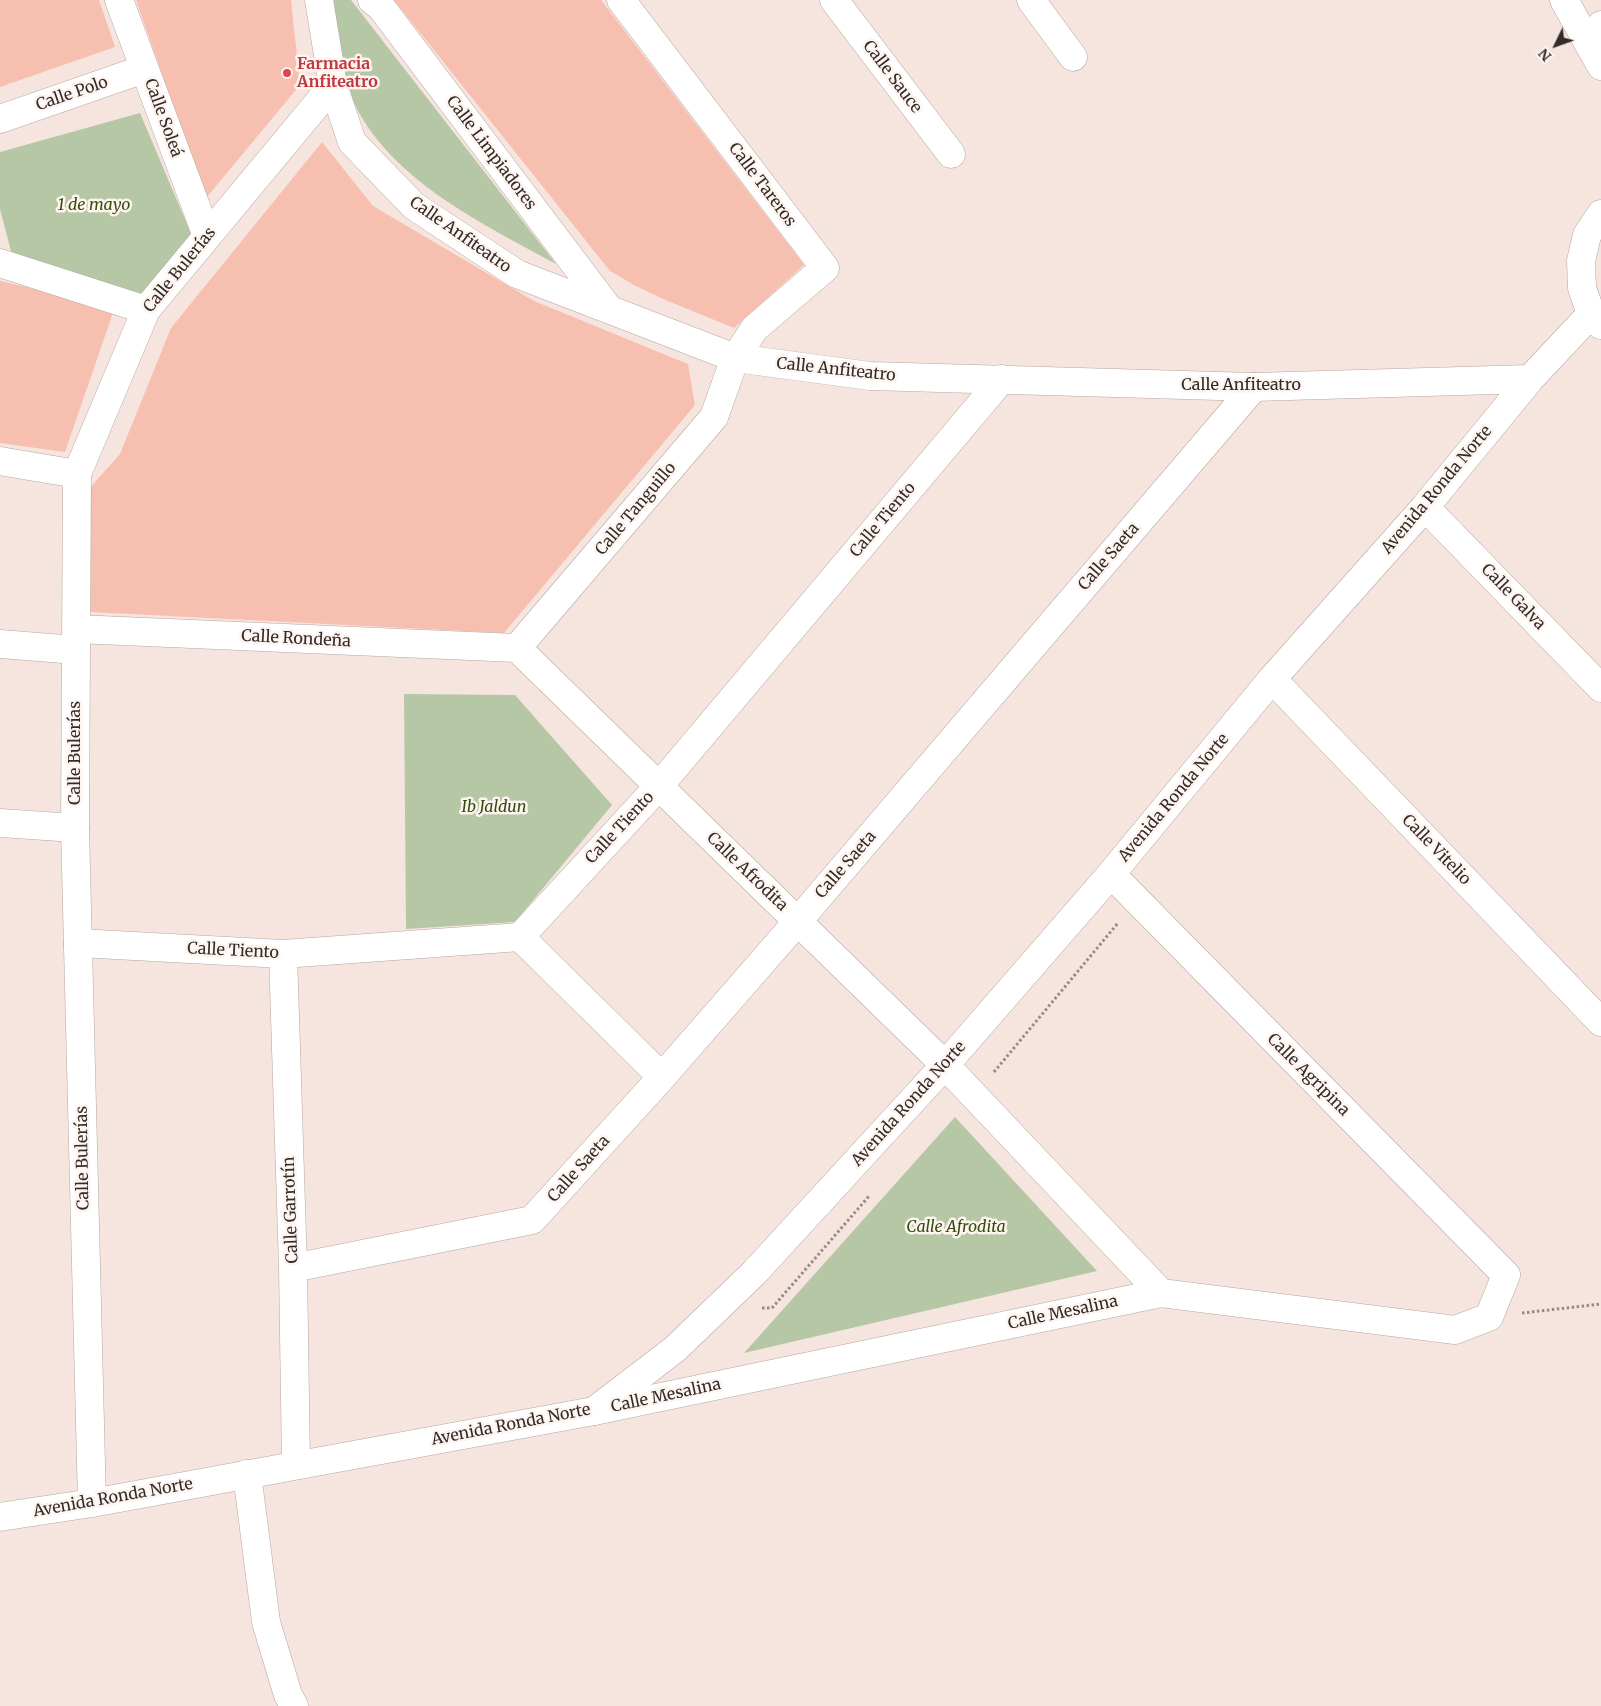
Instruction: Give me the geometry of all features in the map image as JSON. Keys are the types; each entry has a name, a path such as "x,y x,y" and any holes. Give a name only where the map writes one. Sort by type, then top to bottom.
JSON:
{"street":[{"name":"Calle Soleá","path":"118,0 207,236"},
{"name":"Calle Anfiteatro","path":"318,0 333,85 352,142 414,206 517,274 735,358 870,376 1254,387 1530,379"},
{"name":"Calle Limpiadores","path":"372,0 381,7 608,308"},
{"name":"Calle Tareros","path":"621,0 825,268 755,328 735,358"},
{"name":"Calle Sauce","path":"834,0 951,154"},
{"path":"1031,0 1073,57"},
{"path":"1564,0 1597,46"},
{"name":"Calle Polo","path":"0,119 144,70"},
{"name":"Calle Bulerías","path":"92,1503 75,828 77,474 146,310 333,85"},
{"path":"1596,320 1582,288 1581,261 1588,235 1601,214"},
{"path":"2,258 146,310"},
{"name":"Avenida Ronda Norte","path":"0,1517 92,1503 594,1411 675,1349 754,1273 945,1065 1111,874 1272,679 1425,507 1530,379 1596,320"},
{"name":"Calle Tanguillo","path":"517,648 714,417 735,358"},
{"name":"Calle Tiento","path":"78,943 283,954 520,937 659,786 1002,379"},
{"name":"Calle Saeta","path":"293,1268 532,1220 662,1077 798,921 1254,387"},
{"path":"0,461 77,474"},
{"name":"Calle Galva","path":"1425,507 1601,688"},
{"name":"Calle Rondeña","path":"0,644 76,640 517,648"},
{"name":"Calle Afrodita","path":"517,648 945,1065 1161,1293"},
{"name":"Calle Vitelio","path":"1272,679 1601,1022"},
{"path":"0,823 75,828"},
{"name":"Calle Agripina","path":"1111,874 1506,1275 1490,1317"},
{"path":"520,937 662,1077"},
{"name":"Calle Garrotín","path":"283,954 293,1268 296,1465"},
{"name":"Calle Mesalina","path":"594,1411 1161,1293 1455,1330 1490,1317"},
{"path":"247,1474 266,1622 288,1695 294,1706"}],"path":[{"path":"968,1089 988,1079 1117,926 1135,899"},
{"path":"716,1310 772,1308 874,1191"},
{"path":"1490,1317 1601,1304"}],"green space":[{"path":"333,0 351,0 556,264 494,230 431,190 403,167 378,141 359,112 345,79"},
{"name":"1 de mayo","path":"140,113 195,243 152,302 13,259 0,209 0,152"},
{"name":"Ib Jaldun","path":"404,694 515,695 612,805 515,922 406,929"},
{"name":"Calle Afrodita","path":"955,1117 1097,1271 744,1353"}],"building":[{"path":"0,0 99,0 115,47 0,87"},
{"path":"136,0 291,0 300,85 206,198"},
{"path":"394,0 601,0 804,265 734,328 663,299 610,271"},
{"path":"322,142 373,206 534,301 688,364 695,405 504,633 91,612 87,491 120,454 171,328"},
{"path":"0,281 115,307 65,452 0,443"}],"place":[{"name":"Farmacia Anfiteatro","path":"287,73"}]}
